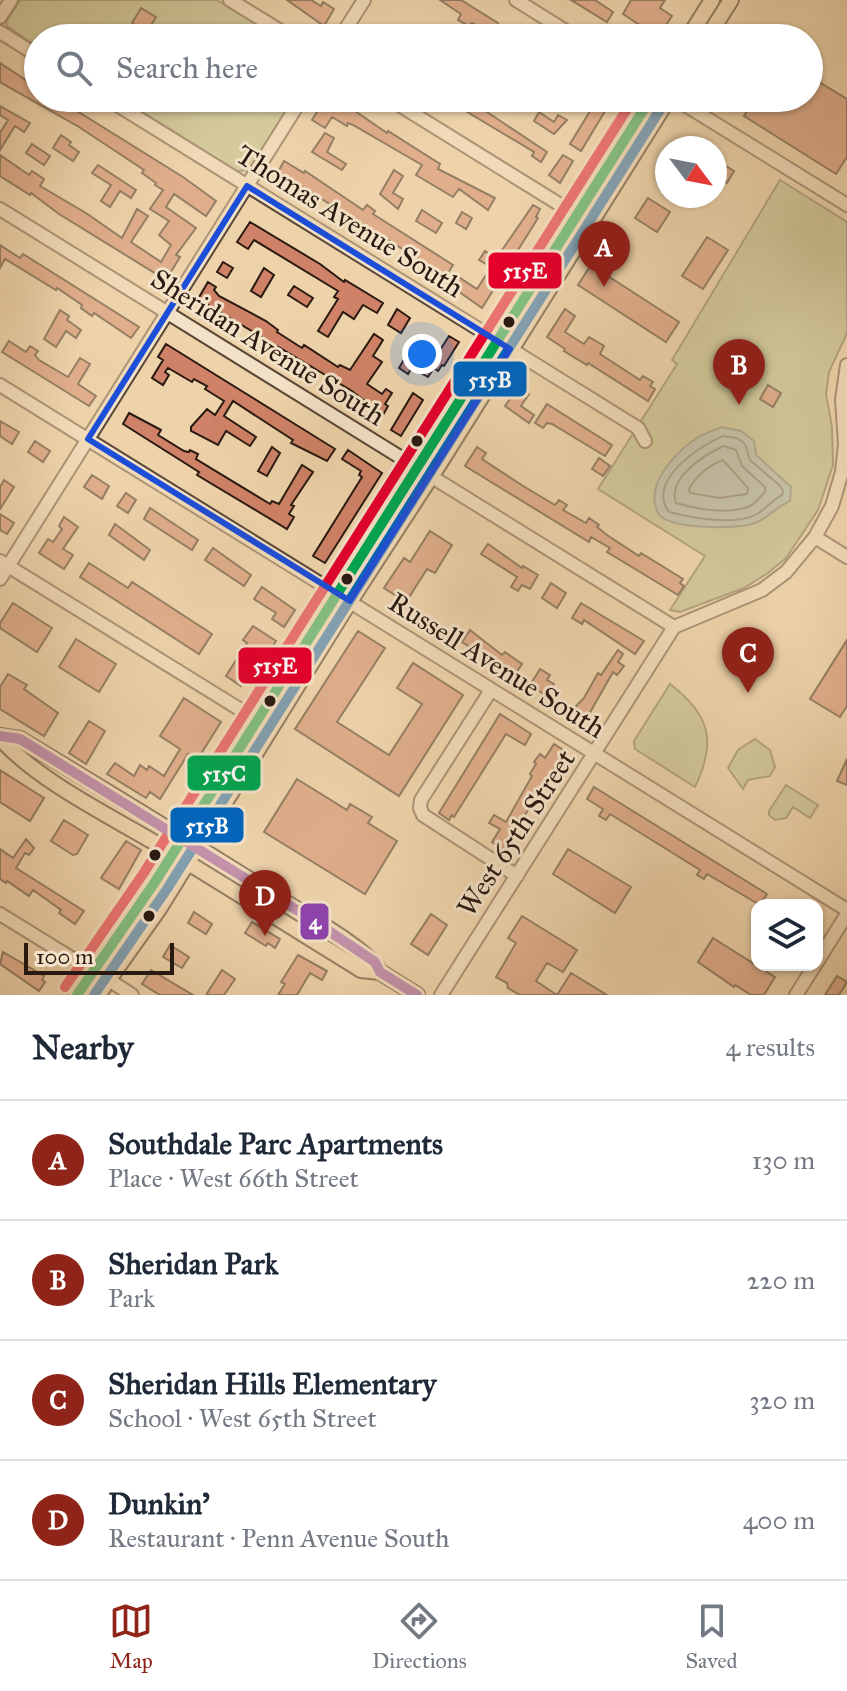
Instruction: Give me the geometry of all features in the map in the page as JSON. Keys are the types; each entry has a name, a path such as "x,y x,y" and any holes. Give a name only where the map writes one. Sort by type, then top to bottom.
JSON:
{"main road":[{"path":"697,24 712,0"},
{"path":"716,24 731,0"},
{"path":"77,995 131,920 257,720 431,477 504,345 583,218 643,112"},
{"path":"583,218 661,112"},
{"path":"98,995 159,909 272,729 417,467 504,345"},
{"path":"0,737 20,739 197,847 375,962 380,972"},
{"path":"0,737 12,752 64,788 361,970 380,972 417,995"}],"street":[{"path":"0,17 11,0"},
{"path":"230,0 269,24"},
{"path":"349,24 364,0"},
{"path":"516,0 555,24"},
{"path":"0,32 24,47"},
{"name":"Thomas Avenue South","path":"128,112 638,428 645,441"},
{"path":"0,579 4,563 88,439 293,112"},
{"path":"411,112 583,218"},
{"path":"694,112 847,205"},
{"name":"Sheridan Avenue South","path":"0,209 674,627"},
{"path":"674,627 762,590 786,572 815,537 832,506 842,472 847,365"},
{"name":"Russell Avenue South","path":"0,385 847,912"},
{"path":"815,537 847,557"},
{"path":"4,563 272,729"},
{"name":"West 65th Street","path":"441,995 674,627"},
{"path":"491,690 421,800 420,808 423,815 517,876"},
{"path":"823,951 847,912"},
{"path":"0,914 94,972"},
{"path":"796,995 811,971"},
{"path":"109,980 132,995"}],"highlighted area":[{"path":"247,186 510,349 350,601 88,439"}],"green space":[{"path":"20,0 217,0 256,24 24,24 24,38 6,22"},
{"path":"142,112 285,112 249,170 237,171"},
{"path":"780,180 847,222 847,333 829,372 826,394 832,427 833,465 818,510 786,558 744,588 680,612 670,610 705,556 598,489 677,364 672,360"},
{"path":"670,684 694,707 706,730 706,756 695,787 635,749 634,741"},
{"path":"755,739 770,750 775,767 770,776 748,780 743,789 728,768 738,750"},
{"path":"786,785 818,805 810,818 793,807 786,818 775,820 769,815"}],"water":[{"path":"722,427 741,431 754,441 756,455 791,487 790,501 748,525 686,525 664,519 655,503 655,492 663,472 694,440"}],"building":[{"path":"287,0 311,0 321,6 323,2 334,9 325,24"},
{"path":"440,0 461,0 498,23 465,24 458,20 461,14"},
{"path":"571,0 595,0 613,12 607,22"},
{"path":"631,0 665,0 660,8 672,16 667,24 638,24 623,14"},
{"path":"141,8 156,17 152,24 132,23"},
{"path":"0,63 24,79 24,96 0,82"},
{"path":"823,84 847,99 847,157 836,174 744,116 746,112 823,112"},
{"path":"0,106 30,123 24,132 15,126 0,150 0,133 8,120 0,115"},
{"path":"53,112 79,112 216,201 206,216 174,194 166,207 196,228 176,255 180,257 166,280 0,176 0,155 29,175 32,171 44,179 40,186 122,238 137,209 148,216 131,242 161,262 171,245 159,235 169,221 150,209 163,190 142,173 144,170"},
{"path":"317,112 356,112 440,164 438,169 495,198 488,210 459,189 453,197 416,175 422,165 353,125 348,123 347,126 332,117 325,128 312,120"},
{"path":"467,112 487,112 547,152 541,162 532,156 534,152"},
{"path":"539,112 554,122 558,115 567,120 554,134 534,121"},
{"path":"589,112 605,112 581,151 570,144"},
{"path":"325,133 334,138 327,152 346,164 342,170 312,152"},
{"path":"61,135 79,152 73,161 53,148"},
{"path":"32,144 50,156 44,165 26,153"},
{"path":"563,155 573,161 560,183 549,175"},
{"path":"284,161 305,171 363,210 367,205 375,211 373,214 453,265 446,276 278,172"},
{"path":"98,165 136,190 131,198 120,191 110,207 101,201 111,185 92,173"},
{"path":"727,167 734,171 727,183"},
{"path":"394,170 403,176 393,193 403,199 398,209 380,194"},
{"path":"648,198 655,202 655,208 670,212 657,232 635,218"},
{"path":"533,205 540,209 538,218 482,308 451,286 457,276 477,289 491,267 479,260 485,251 496,259"},
{"path":"422,210 442,223 436,233 416,221"},
{"path":"462,212 472,218 466,229 456,223"},
{"path":"250,222 383,303 377,313 363,305 354,319 343,312 328,337 318,331 338,299 334,297 338,291 254,240 248,249 237,242"},
{"path":"707,237 728,250 703,289 682,276"},
{"path":"0,245 20,258 23,254 139,327 131,338 94,313 92,316 57,288 5,259 0,268"},
{"path":"223,262 233,268 227,278 217,272"},
{"path":"591,265 679,322 666,342 578,285"},
{"path":"264,268 274,275 261,297 251,291"},
{"path":"208,282 216,287 214,290 219,296 266,321 302,348 304,345 338,367 340,365 350,370 374,334 383,340 373,356 382,362 367,384 382,394 386,389 392,393 383,415 352,391 198,299"},
{"path":"294,286 313,298 307,307 288,295"},
{"path":"397,309 410,318 401,333 388,325"},
{"path":"565,309 575,316 565,332 584,344 589,337 604,346 600,354 640,380 643,376 653,382 650,386 655,389 648,401 564,351 547,337"},
{"path":"60,310 69,316 67,320 81,330 76,338 66,331 56,347 44,339"},
{"path":"449,336 459,342 444,366 438,371 434,368 428,377 419,372 434,350 438,353"},
{"path":"9,341 26,352 30,346 38,351 35,355 39,360 68,377 80,358 90,364 78,384 96,396 89,406 2,352"},
{"path":"166,344 335,449 327,461 291,443 293,440 233,401 224,416 256,437 250,446 226,431 218,445 191,431 207,409 215,415 224,401 205,389 207,386 194,379 192,382 168,368 165,372 169,375 163,385 152,378 163,360 158,357"},
{"path":"405,358 414,364 408,374 399,368"},
{"path":"768,385 781,393 773,407 760,399"},
{"path":"518,387 529,394 521,406 534,415 529,423 505,406"},
{"path":"413,393 423,400 401,436 391,430"},
{"path":"547,404 612,445 605,456 552,424 547,423 543,428 535,423"},
{"path":"129,413 161,430 158,435 184,451 198,454 196,459 270,504 272,501 279,504 302,465 313,472 291,505 294,506 289,514 294,517 287,529 197,475 199,472 123,424"},
{"path":"0,421 19,432 12,444 0,436"},
{"path":"35,441 50,451 43,462 28,452"},
{"path":"272,447 280,453 267,476 258,471"},
{"path":"477,447 486,453 482,459 523,486 555,505 559,500 567,505 563,510 586,523 589,518 607,535 639,556 641,553 683,579 680,583 684,586 678,595 607,552 610,548 591,537 589,542 465,466"},
{"path":"348,450 382,473 325,563 313,556 362,477 359,475 361,471 342,459"},
{"path":"599,458 610,466 603,476 592,469"},
{"path":"92,475 109,486 102,499 84,487"},
{"path":"4,480 14,487 0,509 0,487"},
{"path":"126,493 136,500 128,513 117,506"},
{"path":"150,508 198,540 192,550 144,519"},
{"path":"0,514 14,523 7,534 0,530"},
{"path":"64,517 78,527 63,549 73,555 64,569 39,553 48,539 53,542 62,529 59,526"},
{"path":"115,524 150,550 144,560 109,535"},
{"path":"430,531 452,545 435,573 427,569 406,602 384,588 404,558 410,562"},
{"path":"488,544 522,568 538,575 530,589 522,585 518,591 511,587 517,577 481,554"},
{"path":"213,548 251,575 244,586 205,560"},
{"path":"89,563 128,588 132,582 212,634 199,654 80,577"},
{"path":"551,583 566,593 557,608 542,598"},
{"path":"262,587 295,610 284,627 272,619 276,613 254,599"},
{"path":"13,603 52,628 37,652 0,628"},
{"path":"581,603 644,641 635,654 584,620 582,624 572,618"},
{"path":"253,626 276,641 249,682 245,680 241,686 226,676 247,643 243,640"},
{"path":"470,630 502,655 505,652 522,664 514,676 462,642"},
{"path":"358,631 385,648 337,722 389,755 422,704 397,688 413,663 463,695 399,796 295,729"},
{"path":"76,639 116,664 99,692 59,667"},
{"path":"847,640 847,706 840,717 810,699"},
{"path":"618,650 623,654 618,662 624,666 617,675 613,672 584,723 569,713 584,698 598,673 601,675"},
{"path":"540,669 550,675 547,680 554,684 547,696 530,685"},
{"path":"8,674 27,685 24,689 58,713 44,736 0,709 0,687"},
{"path":"184,698 221,722 197,760 188,754 160,799 150,792 146,798 107,774 115,763 134,776 140,765 147,770 149,766 164,776 180,749 160,736"},
{"path":"500,714 531,734 525,745 506,734 454,817 452,815 449,820 439,813"},
{"path":"89,721 105,731 86,764 69,753"},
{"path":"554,744 565,751 503,850 492,842 500,829 489,823 494,815 506,822 532,776 534,762 540,754 545,758"},
{"path":"847,759 847,785 837,781"},
{"path":"0,770 44,798 30,821 0,802"},
{"path":"297,779 347,810 350,804 372,817 368,823 397,841 365,894 264,832"},
{"path":"594,787 767,894 764,899 751,900 707,874 704,879 697,875 700,870 610,814 606,820 599,816 603,809 587,799"},
{"path":"64,820 88,835 77,854 73,855 51,841"},
{"path":"26,839 34,848 29,855 25,853 16,868 84,911 75,924 33,890 29,896 0,879 0,849 13,858"},
{"path":"126,841 141,850 119,889 101,878"},
{"path":"568,849 631,887 615,913 553,874"},
{"path":"194,912 212,924 206,934 188,923"},
{"path":"431,914 447,925 428,955 411,944"},
{"path":"522,916 577,950 563,972 547,963 536,981 557,995 520,995 496,977 516,943 508,938"},
{"path":"252,922 280,939 275,948 245,933"},
{"path":"713,938 751,962 751,971 765,971 775,977 764,995 751,995 698,962"},
{"path":"170,945 189,957 182,968 163,957"},
{"path":"3,952 44,976 42,980 45,982 39,991 0,964"},
{"path":"298,955 327,971 322,980 310,973 297,995 278,995 285,984 281,982"},
{"path":"151,970 193,995 160,995 142,984"},
{"path":"222,970 235,979 224,995 206,995"},
{"path":"571,973 607,995 557,995"},
{"path":"837,976 847,982 839,995 825,995"}],"transit line":[{"name":"515E","path":"65,987 143,874 625,112"},
{"name":"515C","path":"77,995 155,882 642,112"},
{"name":"515B","path":"94,995 167,889 659,112"},
{"name":"4","path":"0,736 20,739 308,917 375,962 380,972 417,995"}],"place":[{"name":"Southdale Parc Apartments","path":"604,287"},
{"name":"Sheridan Park","path":"739,405"},
{"name":"Sheridan Hills Elementary","path":"748,693"},
{"name":"Dunkin'","path":"265,936"}]}
